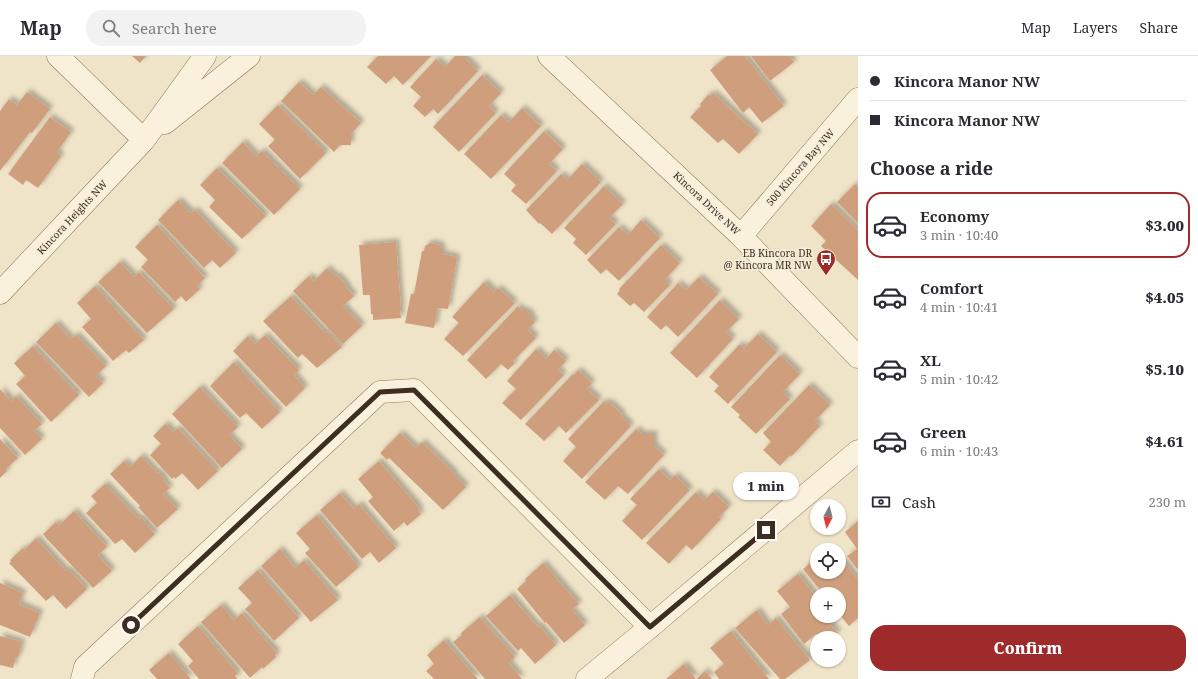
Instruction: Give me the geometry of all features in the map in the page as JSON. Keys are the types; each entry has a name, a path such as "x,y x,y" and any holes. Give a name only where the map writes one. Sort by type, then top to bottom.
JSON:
{"street":[{"path":"58,56 144,140"},
{"name":"Kincora Heights NW","path":"0,293 144,140 205,56"},
{"name":"Kincora Heights NW","path":"144,140 249,56"},
{"name":"Kincora Drive NW","path":"549,56 741,236 858,357"},
{"name":"500 Kincora Bay NW","path":"741,236 858,99"},
{"path":"82,679 85,667 380,392 414,390 650,627"},
{"path":"587,679 858,452"}],"building":[{"path":"132,56 146,56 140,63"},
{"path":"378,56 431,56 403,85 394,76 386,84 367,67"},
{"path":"455,56 463,56 478,71 438,114 433,109 425,117 413,106 421,97 410,87 436,59 445,67"},
{"path":"727,56 745,56 784,106 762,123 749,107 743,113 710,70"},
{"path":"751,56 789,56 794,62 770,81"},
{"path":"482,75 501,93 489,106 496,113 459,152 433,127"},
{"path":"299,82 313,95 321,87 361,123 351,134 351,145 340,145 334,152 281,101"},
{"path":"27,92 50,109 0,171 0,111 9,99 17,105"},
{"path":"713,93 758,134 739,154 723,139 718,143 690,117 701,106 700,104 709,94 710,96"},
{"path":"278,105 326,153 300,179 268,146 275,140 259,124"},
{"path":"522,108 541,126 491,179 464,154 501,115 509,122"},
{"path":"50,117 71,132 57,152 61,156 38,188 26,180 23,185 8,174"},
{"path":"544,131 563,149 549,164 557,171 526,204 511,191 516,185 504,174"},
{"path":"243,142 256,156 262,151 300,189 274,215 222,163"},
{"path":"582,164 601,182 552,234 540,223 539,224 526,210 561,174 567,180"},
{"path":"217,168 266,216 242,239 209,207 215,200 200,185"},
{"path":"855,184 858,187 858,223 837,202"},
{"path":"604,186 623,204 609,218 616,224 586,255 573,243 576,239 564,228"},
{"path":"178,200 191,213 195,210 236,253 220,268 212,260 204,268 158,220"},
{"path":"831,204 858,230 858,280 821,246 826,241 811,226"},
{"path":"641,220 660,238 619,281 606,269 601,274 587,260 619,227 628,235"},
{"path":"157,225 205,278 197,286 200,289 186,302 181,296 175,302 141,267 148,260 135,247"},
{"path":"396,242 401,318 373,320 373,314 371,314 370,295 363,295 359,245"},
{"path":"430,243 440,245 442,254 457,258 448,309 438,308 434,328 405,323 411,294 414,294 422,251 424,251 425,246"},
{"path":"661,245 680,263 665,280 670,285 644,312 634,303 630,306 617,294 620,290 619,289"},
{"path":"120,262 134,277 139,272 174,309 147,333 98,282"},
{"path":"327,268 336,277 337,275 354,296 343,306 362,326 343,344 293,291 309,276 314,281"},
{"path":"699,277 718,294 678,337 666,325 661,330 647,317 678,283 686,290"},
{"path":"484,282 494,292 498,288 515,303 463,356 444,339 459,323 452,317"},
{"path":"95,286 144,340 129,353 126,350 113,361 82,327 91,319 77,303"},
{"path":"291,296 325,333 327,331 342,347 317,368 302,354 298,358 263,321"},
{"path":"720,300 739,319 726,332 733,339 697,378 670,353"},
{"path":"518,306 523,311 527,311 535,322 528,330 536,338 513,361 515,363 508,370 501,364 486,379 467,360"},
{"path":"56,323 71,339 76,335 106,366 96,376 103,383 89,397 36,342"},
{"path":"758,334 777,352 728,404 714,391 719,386 709,377 740,344 744,348"},
{"path":"265,335 299,370 294,375 305,388 286,407 233,351 248,336 255,344"},
{"path":"33,346 79,395 51,422 16,384 25,376 14,363"},
{"path":"536,349 546,359 554,350 566,361 558,370 564,375 521,420 502,403 516,389 507,381"},
{"path":"780,355 800,374 783,392 790,399 756,434 738,417 740,415 731,407"},
{"path":"234,362 280,412 262,429 246,413 240,418 210,386"},
{"path":"578,370 592,383 587,389 599,400 566,433 559,426 544,441 525,424"},
{"path":"809,385 830,405 815,421 820,426 791,457 790,455 780,466 763,450 771,442 763,433"},
{"path":"200,387 238,427 229,435 242,449 222,468 172,414"},
{"path":"0,389 11,401 16,396 42,424 34,431 42,439 25,455 0,428"},
{"path":"604,401 607,404 609,402 622,414 620,415 631,426 582,479 563,461 576,447 568,439"},
{"path":"165,424 173,432 178,428 218,471 198,490 182,473 175,479 174,477 172,479 150,455 161,444 153,436"},
{"path":"636,429 642,434 654,434 654,446 664,455 628,494 618,486 605,500 585,482"},
{"path":"400,433 416,448 422,442 455,474 454,475 466,487 443,510 389,458 387,460 380,453"},
{"path":"0,439 18,458 6,469 7,471 0,478"},
{"path":"141,456 157,473 158,472 165,479 164,481 170,488 163,494 178,509 157,528 138,507 140,506 110,474 124,461 130,467"},
{"path":"379,461 420,509 418,510 421,514 407,526 404,522 394,531 368,501 373,497 358,479"},
{"path":"659,469 670,480 675,475 690,490 642,540 622,521 637,505 630,499"},
{"path":"105,484 139,519 141,517 155,534 135,553 122,539 115,544 86,513 97,503 91,496"},
{"path":"696,492 704,500 713,492 729,507 719,517 721,519 692,550 686,545 669,564 646,543"},
{"path":"340,493 354,509 359,504 396,548 379,563 370,552 362,559 320,510"},
{"path":"74,511 107,547 98,555 112,571 93,588 43,534 56,522 59,525"},
{"path":"317,515 359,567 336,587 305,553 310,549 296,533"},
{"path":"858,521 858,570 847,556 857,549 846,531"},
{"path":"36,538 66,571 68,569 87,589 66,609 53,595 46,601 9,563 11,562 10,560 23,548 24,550"},
{"path":"280,549 295,568 304,560 338,600 311,622 261,566"},
{"path":"543,563 579,604 572,610 585,625 564,643 546,622 545,623 517,589 526,581 525,579"},
{"path":"810,563 810,578 803,569"},
{"path":"846,565 858,580 858,618 849,626 846,622 846,587 817,587 811,579 846,579"},
{"path":"258,570 299,618 274,641 245,609 252,603 238,588"},
{"path":"798,574 810,589 810,623 829,623 836,631 810,631 810,639 804,644 781,614 790,607 777,591"},
{"path":"0,583 23,593 19,604 40,613 30,637 0,625"},
{"path":"510,595 556,645 535,664 521,648 518,651 486,616"},
{"path":"221,605 234,620 242,613 277,653 275,655 276,657 250,678 201,622"},
{"path":"757,610 768,625 776,618 810,660 785,679 780,679 735,628"},
{"path":"480,617 515,657 509,663 522,679 485,679 453,642"},
{"path":"198,626 238,673 235,676 237,678 236,679 199,679 188,666 193,661 178,644"},
{"path":"731,631 769,679 719,679 714,672 724,664 710,648"},
{"path":"0,636 22,642 18,658 16,657 13,668 0,665"},
{"path":"444,640 478,679 434,679 426,671 434,664 427,655"},
{"path":"169,653 191,679 157,679 149,670"},
{"path":"684,664 696,679 666,679"},
{"path":"705,671 712,679 696,679"}],"place":[{"name":"EB Kincora DR @ Kincora MR NW","path":"826,276"}],"route":[{"path":"131,625 380,392 414,390 650,627 766,530"}]}
